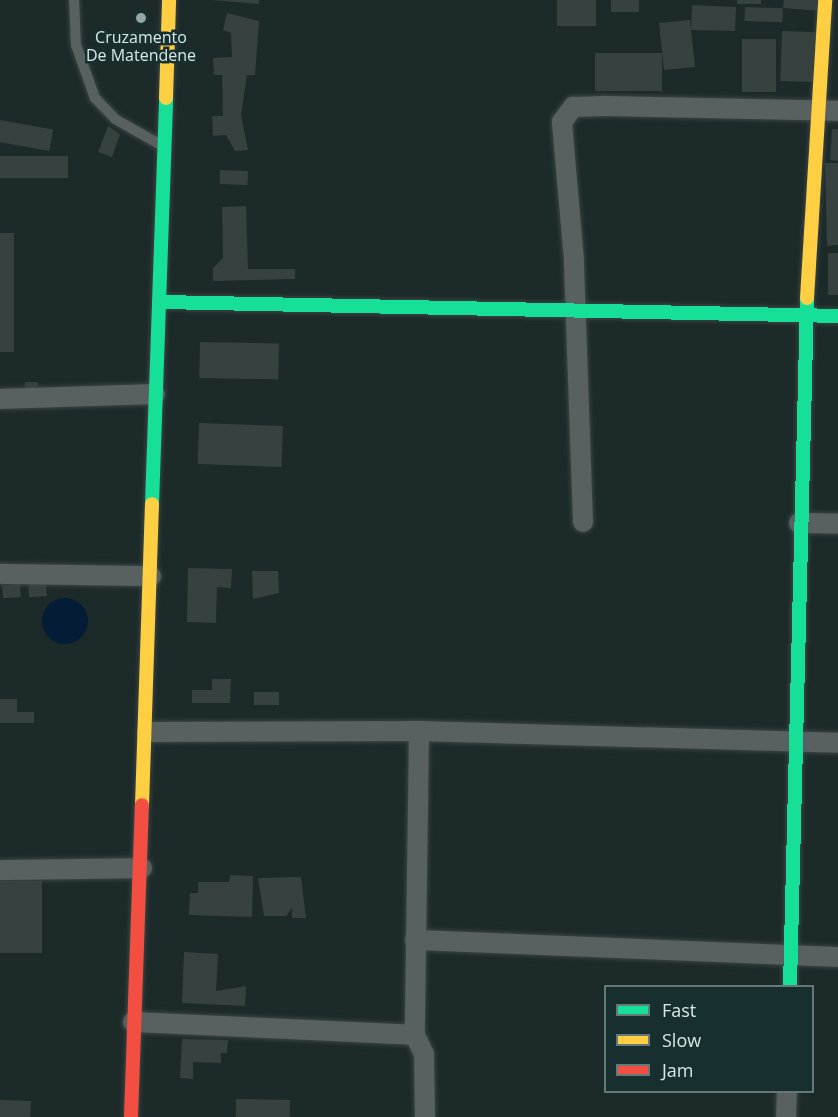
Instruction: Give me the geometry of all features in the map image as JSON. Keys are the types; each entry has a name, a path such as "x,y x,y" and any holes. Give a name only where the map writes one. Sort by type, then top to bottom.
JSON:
{"main road":[{"path":"131,1117 133,1022 147,732 155,394 161,302 169,0"},
{"path":"790,985 799,523 806,315 829,111 825,0"},
{"path":"161,302 838,316"}],"street":[{"path":"583,522 562,122 573,107 703,104 829,111"},
{"path":"0,399 155,394"},
{"path":"799,523 838,524"},
{"path":"0,574 151,576"},
{"path":"420,731 415,1035 424,1054 425,1117"},
{"path":"147,732 420,731 838,743"},
{"path":"0,870 142,868"},
{"path":"415,940 838,957"},
{"path":"133,1022 415,1035"},
{"path":"786,1117 787,1093"}],"lane":[{"path":"74,0 78,55 95,98 115,119 165,147"}],"water":[{"path":"65,598 81,605 88,621 81,637 65,644 49,637 42,621 49,605"}],"building":[{"path":"212,0 259,0 259,4"},
{"path":"557,0 596,0 596,26 557,26"},
{"path":"611,0 639,0 639,12 611,12"},
{"path":"737,0 761,0 761,4 737,4"},
{"path":"784,0 820,0 819,11 783,8"},
{"path":"692,5 736,7 735,31 691,30"},
{"path":"745,7 783,8 782,22 745,21"},
{"path":"227,13 259,21 255,75 247,75 241,115 248,150 235,151 226,135 213,136 212,116 223,116 222,75 214,75 213,58 232,57 231,33 223,30"},
{"path":"690,20 695,67 664,70 659,23"},
{"path":"782,31 819,32 817,82 780,81"},
{"path":"742,39 776,39 776,92 742,92"},
{"path":"595,53 662,53 662,91 595,91"},
{"path":"0,120 53,129 49,151 0,142"},
{"path":"108,126 120,134 112,157 98,152"},
{"path":"832,129 838,129 838,161 830,160"},
{"path":"0,156 68,156 68,178 0,178"},
{"path":"825,163 838,163 838,245 827,246"},
{"path":"220,170 248,171 247,185 220,184"},
{"path":"246,206 248,269 295,269 295,279 213,281 213,268 223,258 222,207"},
{"path":"0,233 14,233 14,352 0,352"},
{"path":"828,253 838,253 838,295 828,295"},
{"path":"200,342 279,343 278,379 199,378"},
{"path":"25,382 38,382 38,394 25,394"},
{"path":"199,423 283,426 282,467 198,464"},
{"path":"188,568 232,569 231,588 217,587 216,623 187,622"},
{"path":"252,571 278,571 279,593 253,599"},
{"path":"46,583 47,596 29,597 28,584"},
{"path":"20,584 21,597 3,598 2,585"},
{"path":"212,679 231,679 230,703 192,703 192,690 212,690"},
{"path":"254,692 279,692 279,705 254,705"},
{"path":"0,699 17,699 17,712 34,712 34,723 0,723"},
{"path":"230,875 253,876 252,917 189,915 190,893 198,893 198,882 229,882"},
{"path":"301,877 306,918 292,918 292,908 286,916 264,916 258,878"},
{"path":"0,881 42,881 42,953 0,953"},
{"path":"184,952 218,954 216,991 246,986 245,1006 182,1003"},
{"path":"182,1039 228,1040 227,1053 221,1053 221,1063 193,1062 193,1079 180,1078"},
{"path":"236,1099 290,1100 290,1117 236,1117"},
{"path":"0,1100 31,1101 30,1117 0,1117"}],"traffic: fast":[{"path":"152,504 166,98"},
{"path":"790,985 807,298"},
{"path":"161,302 838,316"}],"traffic: slow":[{"path":"166,98 169,0"},
{"path":"807,298 825,0"},
{"path":"142,805 152,504"}],"traffic: jam":[{"path":"131,1117 142,805"}],"place":[{"name":"Cruzamento De Matendene","path":"141,18"}]}
